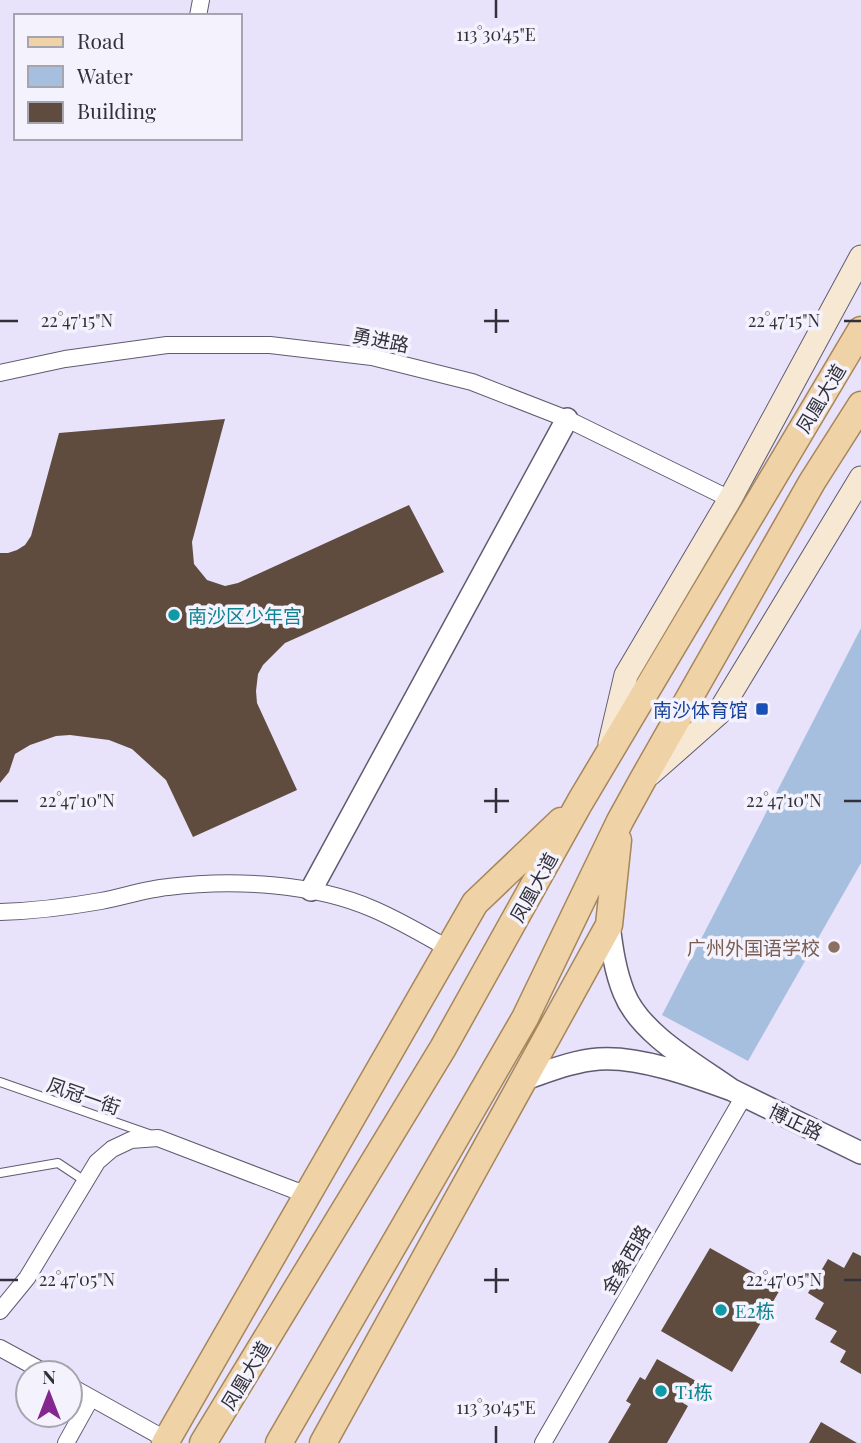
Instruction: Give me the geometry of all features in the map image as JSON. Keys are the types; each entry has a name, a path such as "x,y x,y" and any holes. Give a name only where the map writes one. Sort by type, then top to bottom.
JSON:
{"main road":[{"path":"606,759 626,675 730,499 861,257"},
{"name":"凤凰大道","path":"203,1443 443,1048 580,802 861,330"},
{"name":"凤凰大道","path":"279,1443 524,1018 642,781 812,482 861,405"},
{"path":"642,781 718,714 859,486"},
{"path":"166,1441 475,903 580,802"},
{"path":"323,1443 609,925 620,821"}],"street":[{"name":"勇进路","path":"0,373 65,359 167,345 270,345 372,357 472,382 567,419 730,499"},
{"path":"311,890 567,419"},
{"path":"0,912 34,911 166,887 213,883 311,890 372,908 449,948"},
{"path":"609,925 614,962 625,996 648,1029 738,1093"},
{"path":"524,1079 575,1062 601,1059 642,1063 687,1073 738,1093"},
{"name":"博正路","path":"738,1093 861,1153"},
{"name":"金象西路","path":"543,1443 738,1093"},
{"path":"0,1311 27,1278 97,1162 112,1149 131,1140 158,1138 307,1195"},
{"path":"0,1348 20,1359"},
{"path":"84,1394 166,1441"},
{"path":"66,1443 91,1398"}],"lane":[{"name":"凤冠一街","path":"0,1082 158,1138"},
{"path":"0,1173 58,1163 85,1181"}],"water":[{"path":"861,628 861,863 748,1061 662,1015"}],"building":[{"name":"南沙区少年宫","path":"225,419 192,542 194,564 207,580 225,586 238,583 409,505 444,572 285,643 263,665 258,674 257,703 297,790 193,837 166,780 132,749 109,740 70,735 56,736 30,745 15,754 9,772 0,783 0,553 17,550 25,545 31,536 59,433"},
{"name":"E2栋","path":"710,1248 781,1288 732,1372 661,1331"},
{"path":"853,1252 861,1256 861,1374 840,1362 846,1351 830,1342 837,1331 815,1319 824,1303 808,1293 828,1259 844,1268"},
{"name":"T1栋","path":"657,1359 696,1381 683,1403 688,1406 667,1443 608,1443 631,1404 626,1401 640,1377 645,1380"},
{"path":"821,1422 857,1443 809,1443"}],"place":[{"name":"南沙区少年宫","path":"174,615"},
{"name":"南沙体育馆","path":"762,709"},
{"name":"广州外国语学校","path":"834,947"},
{"name":"E2栋","path":"721,1310"},
{"name":"T1栋","path":"661,1391"}]}
